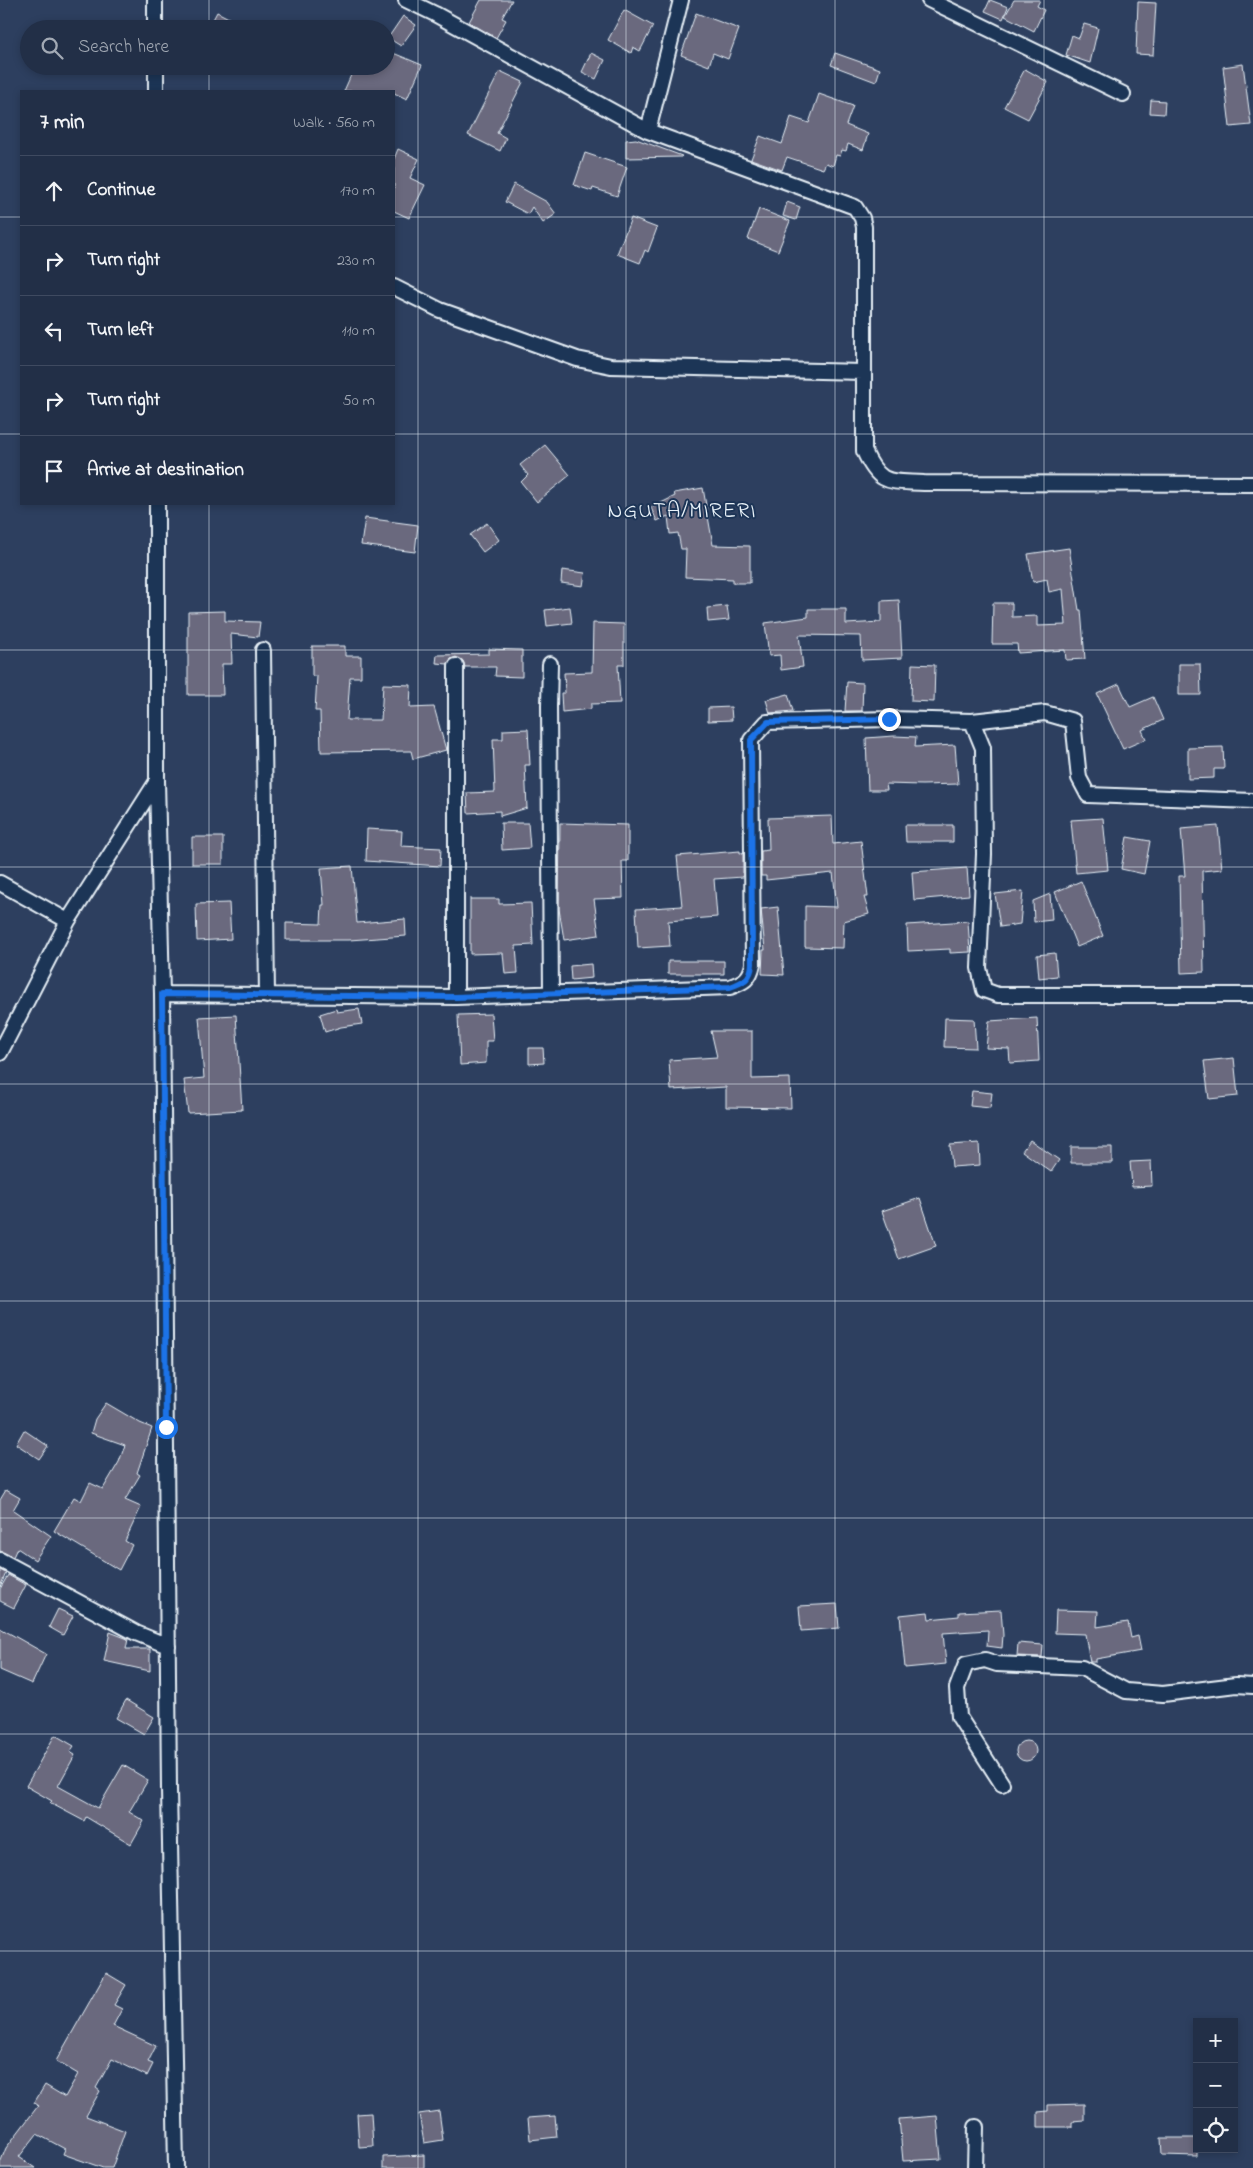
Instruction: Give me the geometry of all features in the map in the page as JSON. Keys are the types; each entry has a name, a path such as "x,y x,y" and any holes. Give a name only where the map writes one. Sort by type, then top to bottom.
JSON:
{"street":[{"path":"155,0 155,20"},
{"path":"406,0 435,14 648,132 855,207 860,212 864,227 864,451 872,468 881,478 898,482 924,483 1253,484"},
{"path":"648,132 681,0"},
{"path":"928,0 1123,94"},
{"path":"156,75 156,90"},
{"path":"395,287 459,316 577,359 611,366 863,372"},
{"path":"157,505 157,781 162,994 168,1646 176,2168"},
{"path":"263,650 267,996"},
{"path":"550,664 551,994"},
{"path":"456,666 456,997"},
{"path":"162,994 456,997 730,987 743,982 751,974 751,740 768,722 889,719 972,721 1045,714 1073,721 1079,778 1088,795 1253,801"},
{"path":"972,721 983,748 984,854 979,968 984,990 998,995 1253,995"},
{"path":"0,1053 68,921 157,781"},
{"path":"0,883 68,921"},
{"path":"0,1560 136,1633 168,1646"},
{"path":"1002,1784 959,1717 957,1688 966,1664 985,1660 998,1664 1082,1668 1126,1691 1163,1694 1236,1685 1253,1686"},
{"path":"975,2168 976,2127"}],"building":[{"path":"481,0 512,0 502,18 506,20 496,38 469,22"},
{"path":"990,0 1008,7 1003,19 985,11"},
{"path":"1014,0 1040,0 1037,6 1044,10 1034,31 1005,16"},
{"path":"1138,2 1156,3 1153,55 1136,54"},
{"path":"624,10 653,26 640,51 633,47 631,53 608,40"},
{"path":"217,12 233,20 213,20"},
{"path":"696,13 739,29 728,59 713,53 709,66 681,55"},
{"path":"403,16 416,25 401,46 395,42 395,28"},
{"path":"1084,24 1098,28 1090,63 1066,55 1072,35 1079,38"},
{"path":"591,53 605,60 596,79 582,72"},
{"path":"835,53 880,69 876,82 831,65"},
{"path":"395,54 422,65 407,99 395,93 395,90 344,90 351,75 395,75"},
{"path":"1243,64 1251,125 1230,127 1223,67"},
{"path":"1025,69 1048,82 1028,119 1004,107"},
{"path":"500,71 523,82 497,133 506,138 500,151 468,135"},
{"path":"819,94 853,106 846,125 868,134 863,150 848,144 846,151 842,150 840,156 836,155 833,166 826,163 823,169 787,157 782,170 751,159 760,136 782,144 791,117 809,123"},
{"path":"1151,100 1165,101 1164,114 1150,113"},
{"path":"636,139 682,156 626,158 626,140"},
{"path":"398,149 419,159 410,178 425,185 409,218 395,211 395,156"},
{"path":"585,153 627,167 617,196 593,188 592,191 574,185"},
{"path":"514,184 547,202 556,214 543,223 532,207 528,214 505,202"},
{"path":"787,202 800,207 796,220 783,216"},
{"path":"759,209 790,221 778,251 748,239"},
{"path":"631,218 657,228 648,252 645,250 640,263 617,254"},
{"path":"545,445 570,475 537,502 521,482 528,475 520,465"},
{"path":"703,488 713,545 750,546 750,583 733,583 733,579 685,577 686,549 681,549 678,533 670,534 668,516 657,521 651,508 675,496 674,493"},
{"path":"365,518 418,525 415,552 361,545"},
{"path":"487,523 499,540 483,552 470,535"},
{"path":"1069,548 1079,610 1081,610 1085,659 1066,660 1065,650 1018,653 1017,644 992,644 993,603 1012,603 1012,617 1037,616 1037,626 1066,625 1063,589 1049,592 1047,579 1033,582 1028,554"},
{"path":"562,570 585,573 583,586 561,583"},
{"path":"899,600 902,658 862,660 861,636 799,635 803,667 781,670 780,655 769,656 765,623 808,617 808,609 846,609 846,624 881,622 881,601"},
{"path":"727,606 729,620 708,622 707,608"},
{"path":"570,607 572,623 547,626 545,610"},
{"path":"225,611 225,621 260,622 258,637 231,634 232,664 222,664 223,695 188,695 188,612"},
{"path":"593,623 624,624 624,665 618,665 620,703 591,704 591,709 562,712 561,693 565,693 564,673 592,672"},
{"path":"312,646 345,646 345,656 361,656 361,677 350,677 347,720 381,720 383,684 411,685 410,708 434,707 446,750 413,759 411,751 321,752 320,711 315,711 317,676 312,676"},
{"path":"489,649 522,650 522,677 495,676 496,667 465,667 463,661 456,657 451,659 448,664 436,663 437,655 489,654"},
{"path":"912,664 935,665 934,702 911,701"},
{"path":"1179,664 1200,664 1201,695 1179,695"},
{"path":"847,682 863,683 862,711 845,711"},
{"path":"1119,684 1130,707 1153,697 1163,720 1142,730 1146,739 1123,749 1097,694"},
{"path":"788,694 793,711 770,713 766,700"},
{"path":"731,707 732,720 708,721 708,708"},
{"path":"528,729 530,765 525,765 527,808 500,816 500,811 468,813 467,793 495,792 493,739 503,739 503,730"},
{"path":"916,737 915,747 955,745 958,784 886,784 887,790 868,790 866,738"},
{"path":"1223,747 1224,769 1214,769 1214,778 1188,779 1188,748"},
{"path":"832,816 833,844 861,841 868,897 864,897 869,914 844,921 843,948 805,947 805,906 837,907 833,873 766,880 766,876 761,876 761,851 769,850 768,818"},
{"path":"1103,818 1108,870 1076,873 1071,820"},
{"path":"501,823 528,823 530,848 502,850"},
{"path":"560,823 628,825 628,861 622,861 623,898 594,899 599,935 564,940 559,909"},
{"path":"905,825 953,825 953,842 906,842"},
{"path":"1218,826 1222,869 1202,871 1204,972 1181,973 1179,876 1185,876 1181,829"},
{"path":"367,829 402,831 401,846 441,848 440,866 366,861"},
{"path":"192,837 223,837 223,864 192,864"},
{"path":"1127,837 1150,841 1144,874 1121,869"},
{"path":"740,851 740,853 743,853 743,877 714,879 717,917 668,921 670,946 638,948 636,909 682,906 677,856"},
{"path":"352,866 357,923 405,919 406,936 349,940 286,940 286,923 321,924 322,905 324,905 321,868"},
{"path":"967,868 969,895 914,900 912,872"},
{"path":"1081,881 1103,936 1077,947 1055,892"},
{"path":"1023,891 1020,924 1000,927 995,894"},
{"path":"1050,894 1052,920 1034,922 1033,901"},
{"path":"470,899 499,899 499,904 531,903 533,945 516,946 518,973 505,974 503,953 470,954"},
{"path":"229,903 231,939 197,941 196,904"},
{"path":"778,907 784,975 762,974 763,950 765,950 761,909"},
{"path":"968,921 970,952 950,953 950,949 908,951 907,925"},
{"path":"1055,953 1057,976 1039,978 1037,955"},
{"path":"668,961 724,961 724,974 668,974"},
{"path":"591,964 592,978 571,980 570,966"},
{"path":"336,1009 337,1012 359,1009 362,1024 341,1027 325,1032 320,1014"},
{"path":"491,1014 493,1041 486,1041 486,1063 460,1065 458,1015"},
{"path":"236,1015 242,1110 188,1113 184,1080 204,1078 199,1017"},
{"path":"945,1018 974,1019 976,1048 944,1047"},
{"path":"1037,1018 1039,1061 1010,1063 1009,1049 986,1048 989,1021"},
{"path":"711,1031 752,1031 752,1079 790,1078 791,1108 726,1107 726,1087 671,1090 669,1060 717,1057"},
{"path":"529,1048 543,1048 544,1063 529,1064"},
{"path":"1234,1058 1238,1096 1209,1099 1204,1061"},
{"path":"972,1091 992,1093 990,1108 970,1106"},
{"path":"1030,1140 1059,1160 1051,1172 1022,1151"},
{"path":"979,1143 980,1165 952,1167 950,1145"},
{"path":"1071,1147 1112,1147 1112,1163 1071,1163"},
{"path":"1151,1161 1152,1186 1132,1187 1130,1162"},
{"path":"920,1198 936,1246 899,1259 882,1211"},
{"path":"106,1403 152,1428 137,1473 140,1475 125,1500 141,1507 125,1541 132,1545 119,1570 54,1531 74,1497 81,1501 90,1483 103,1489 119,1462 125,1445 91,1433 95,1419"},
{"path":"24,1430 48,1446 39,1459 16,1444"},
{"path":"6,1490 20,1498 13,1510 51,1536 35,1560 17,1548 13,1557 0,1551 0,1500"},
{"path":"0,1570 6,1573 0,1587"},
{"path":"8,1575 26,1585 14,1608 0,1601 0,1589"},
{"path":"837,1604 839,1628 801,1631 799,1606"},
{"path":"58,1609 73,1616 63,1635 49,1627"},
{"path":"1001,1610 1002,1648 987,1646 988,1630 943,1633 946,1664 905,1668 900,1615 928,1612 929,1619 959,1616 959,1612"},
{"path":"1056,1610 1098,1611 1097,1627 1128,1622 1131,1638 1138,1636 1141,1651 1096,1659 1096,1662 1090,1662 1085,1634 1055,1633"},
{"path":"0,1628 46,1654 32,1684 0,1670"},
{"path":"110,1632 128,1639 126,1649 150,1649 150,1671 104,1661"},
{"path":"1018,1643 1043,1645 1042,1657 1017,1656"},
{"path":"126,1700 154,1717 144,1734 116,1718"},
{"path":"55,1735 74,1746 70,1752 75,1755 58,1786 98,1808 123,1765 148,1780 129,1812 144,1821 131,1844 86,1817 84,1821 50,1803 52,1801 26,1786"},
{"path":"1026,1741 1033,1744 1036,1751 1033,1758 1026,1761 1019,1758 1016,1751 1019,1744"},
{"path":"106,1973 126,1985 114,2005 122,2009 113,2026 156,2046 148,2062 153,2064 147,2076 112,2059 96,2088 100,2091 86,2116 125,2131 112,2168 103,2168 63,2154 65,2149 37,2134 19,2157 35,2168 0,2168 6,2148 38,2106 34,2103 45,2085 65,2097 78,2074 56,2061"},
{"path":"1084,2104 1084,2121 1072,2122 1072,2127 1038,2127 1038,2112 1048,2111 1048,2105"},
{"path":"439,2111 443,2140 424,2143 419,2114"},
{"path":"371,2113 373,2146 359,2147 357,2114"},
{"path":"555,2116 557,2137 530,2140 528,2118"},
{"path":"937,2116 941,2159 903,2161 899,2119"},
{"path":"1161,2138 1193,2138 1193,2153 1197,2153 1197,2156 1162,2155"},
{"path":"424,2155 424,2168 383,2168 383,2157"}],"district":[{"name":"NGUTA/MIRERI","path":"682,512"}],"route":[{"path":"166,1427 162,994 456,997 730,987 743,982 751,974 752,964 751,740 768,722 889,719"}]}
